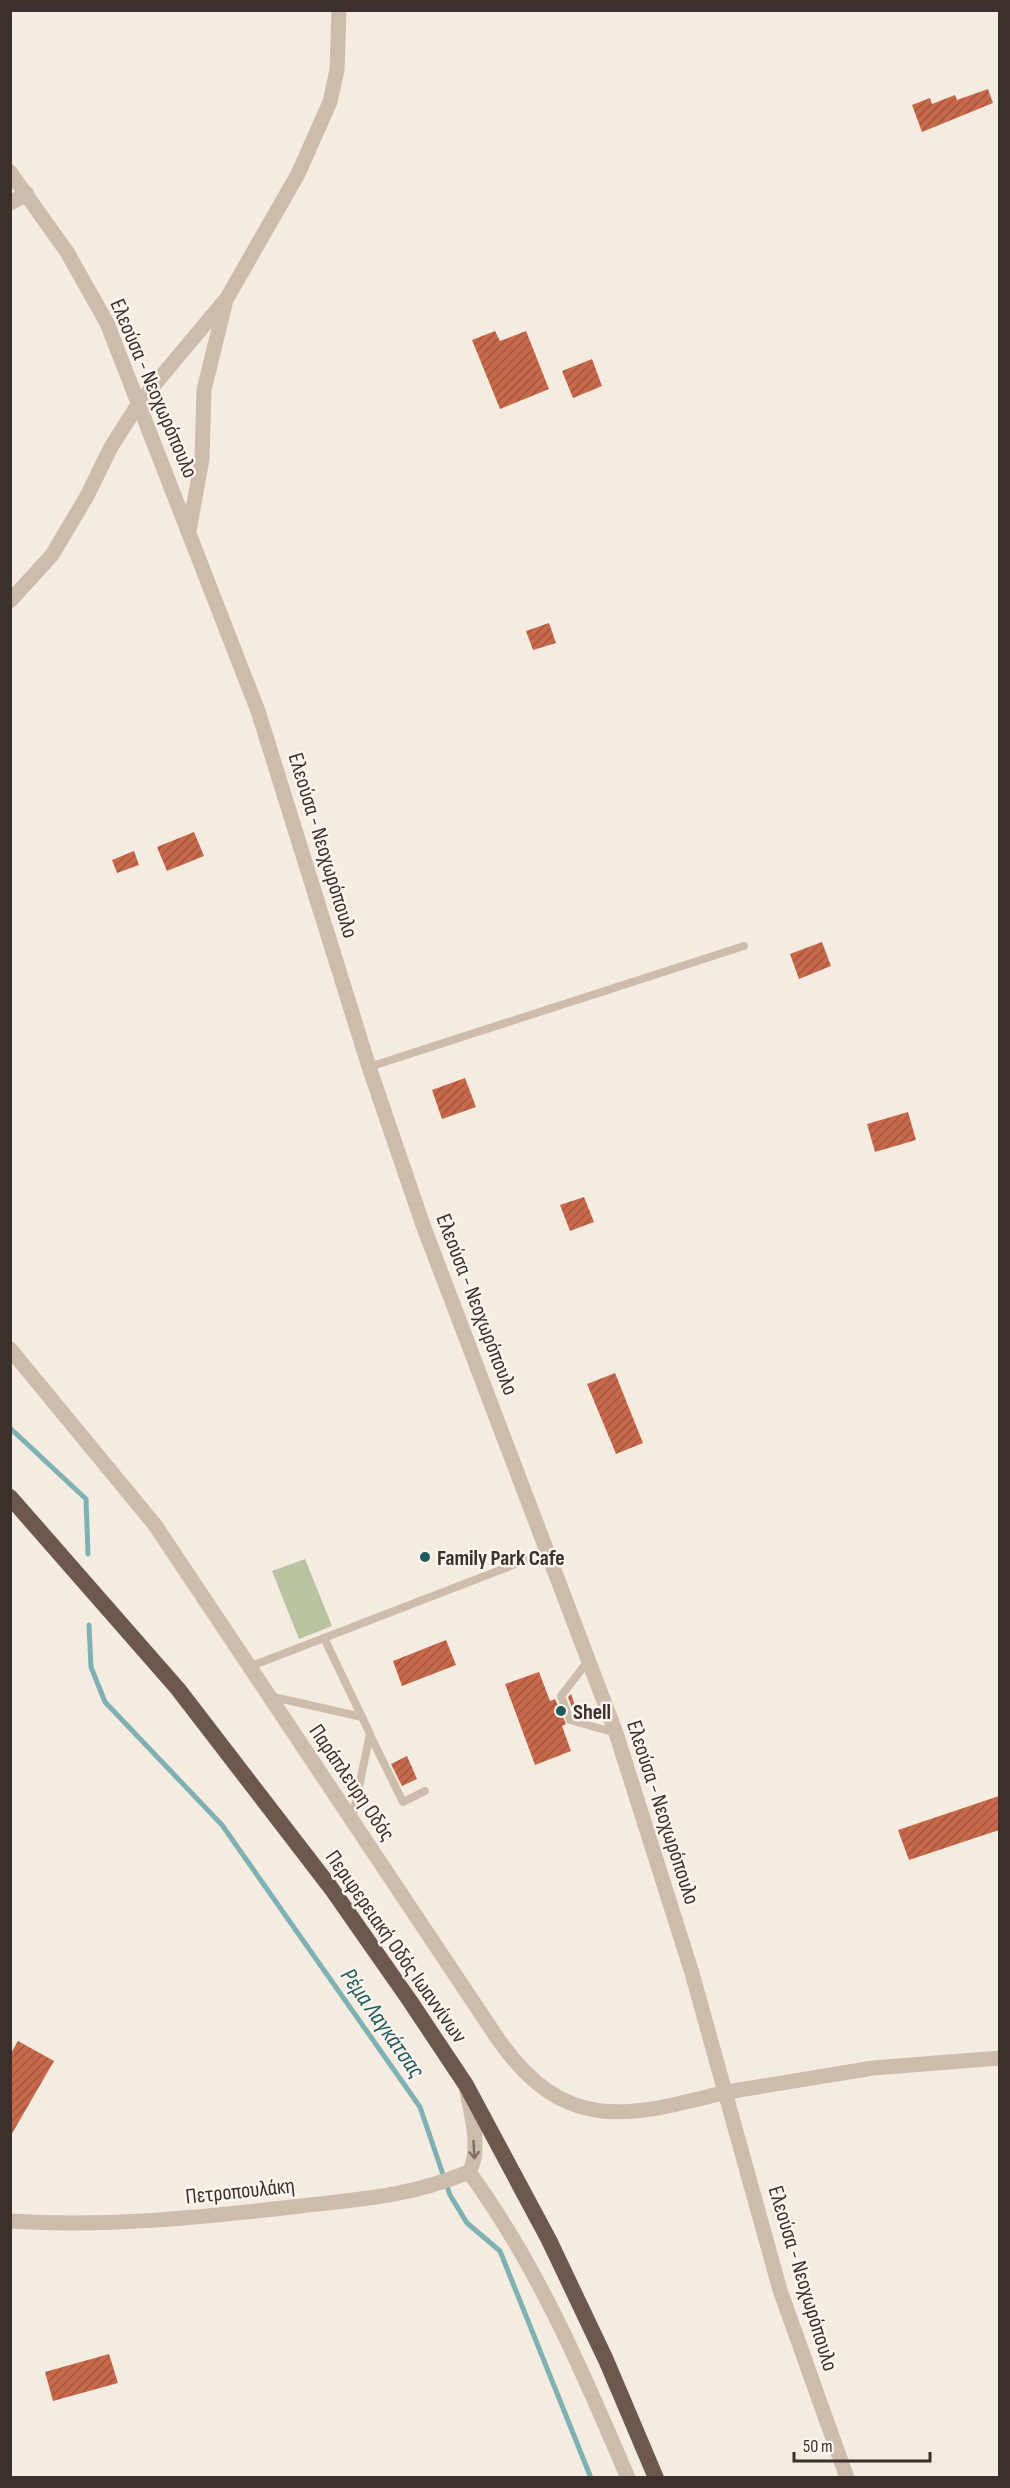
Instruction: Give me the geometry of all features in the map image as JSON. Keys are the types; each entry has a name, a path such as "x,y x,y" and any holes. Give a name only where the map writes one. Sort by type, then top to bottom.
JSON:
{"highway":[{"name":"Περιφερειακή Οδός Ιωαννίνων","path":"10,1497 178,1689 258,1792 331,1888 465,2085 549,2240 606,2360 656,2478"}],"street":[{"path":"10,601 52,555 87,496 111,447 139,403 227,298 298,174 330,102 337,70 339,10"},
{"name":"Ελεούσα - Νεοχωρόπουλο","path":"10,172 67,252 107,323 258,711 369,1067 427,1236 616,1733 727,2092 780,2290 847,2478"},
{"path":"10,203 27,194"},
{"path":"189,531 202,459 204,390 227,298"},
{"name":"Παράπλευρη Οδός","path":"10,1349 155,1525 507,2052 536,2084 582,2106 620,2113 655,2109 727,2092 873,2068 999,2058"},
{"path":"465,2085 475,2163 463,2175 506,2225 529,2266 591,2392 627,2478"},
{"name":"Πετροπουλάκη","path":"10,2222 71,2224 184,2219 361,2200 429,2188 463,2175"}],"lane":[{"path":"369,1067 744,946"},
{"path":"249,1667 547,1552"},
{"path":"324,1638 403,1802 425,1791"},
{"path":"588,1661 561,1696 570,1720 616,1733"},
{"path":"268,1696 362,1717"},
{"path":"352,1820 370,1734"}],"green space":[{"path":"305,1559 332,1626 299,1639 272,1571"}],"building":[{"path":"988,89 993,103 922,132 912,105 930,98 932,104 955,95 957,100"},
{"path":"495,331 500,341 526,331 549,389 500,409 472,340"},
{"path":"592,359 602,386 573,398 562,371"},
{"path":"549,623 556,643 533,650 526,631"},
{"path":"194,832 204,856 167,871 157,847"},
{"path":"134,851 139,865 117,873 112,860"},
{"path":"822,942 831,966 799,979 790,954"},
{"path":"465,1078 476,1107 442,1119 432,1090"},
{"path":"908,1112 916,1140 875,1152 867,1124"},
{"path":"584,1197 594,1222 570,1231 560,1205"},
{"path":"615,1373 643,1443 616,1454 587,1384"},
{"path":"446,1640 456,1665 402,1686 393,1661"},
{"path":"539,1672 550,1701 555,1699 566,1724 562,1726 571,1751 535,1765 505,1684"},
{"path":"571,1694 579,1716 575,1715 568,1697"},
{"path":"407,1756 417,1779 402,1786 391,1764"},
{"path":"999,1796 999,1830 909,1860 898,1830"},
{"path":"18,2041 54,2061 10,2137 10,2055"},
{"path":"109,2354 118,2383 53,2401 45,2372"}],"waterway":[{"name":"Ρέμα Λαγκάτσας","path":"10,1428 86,1499 88,1554"},
{"name":"Ρέμα Λαγκάτσας","path":"89,1625 91,1667 105,1702 222,1825 420,2107 450,2195 467,2223 500,2251 591,2478"}],"place":[{"name":"Family Park Cafe","path":"425,1557"},
{"name":"Shell","path":"561,1711"}]}
